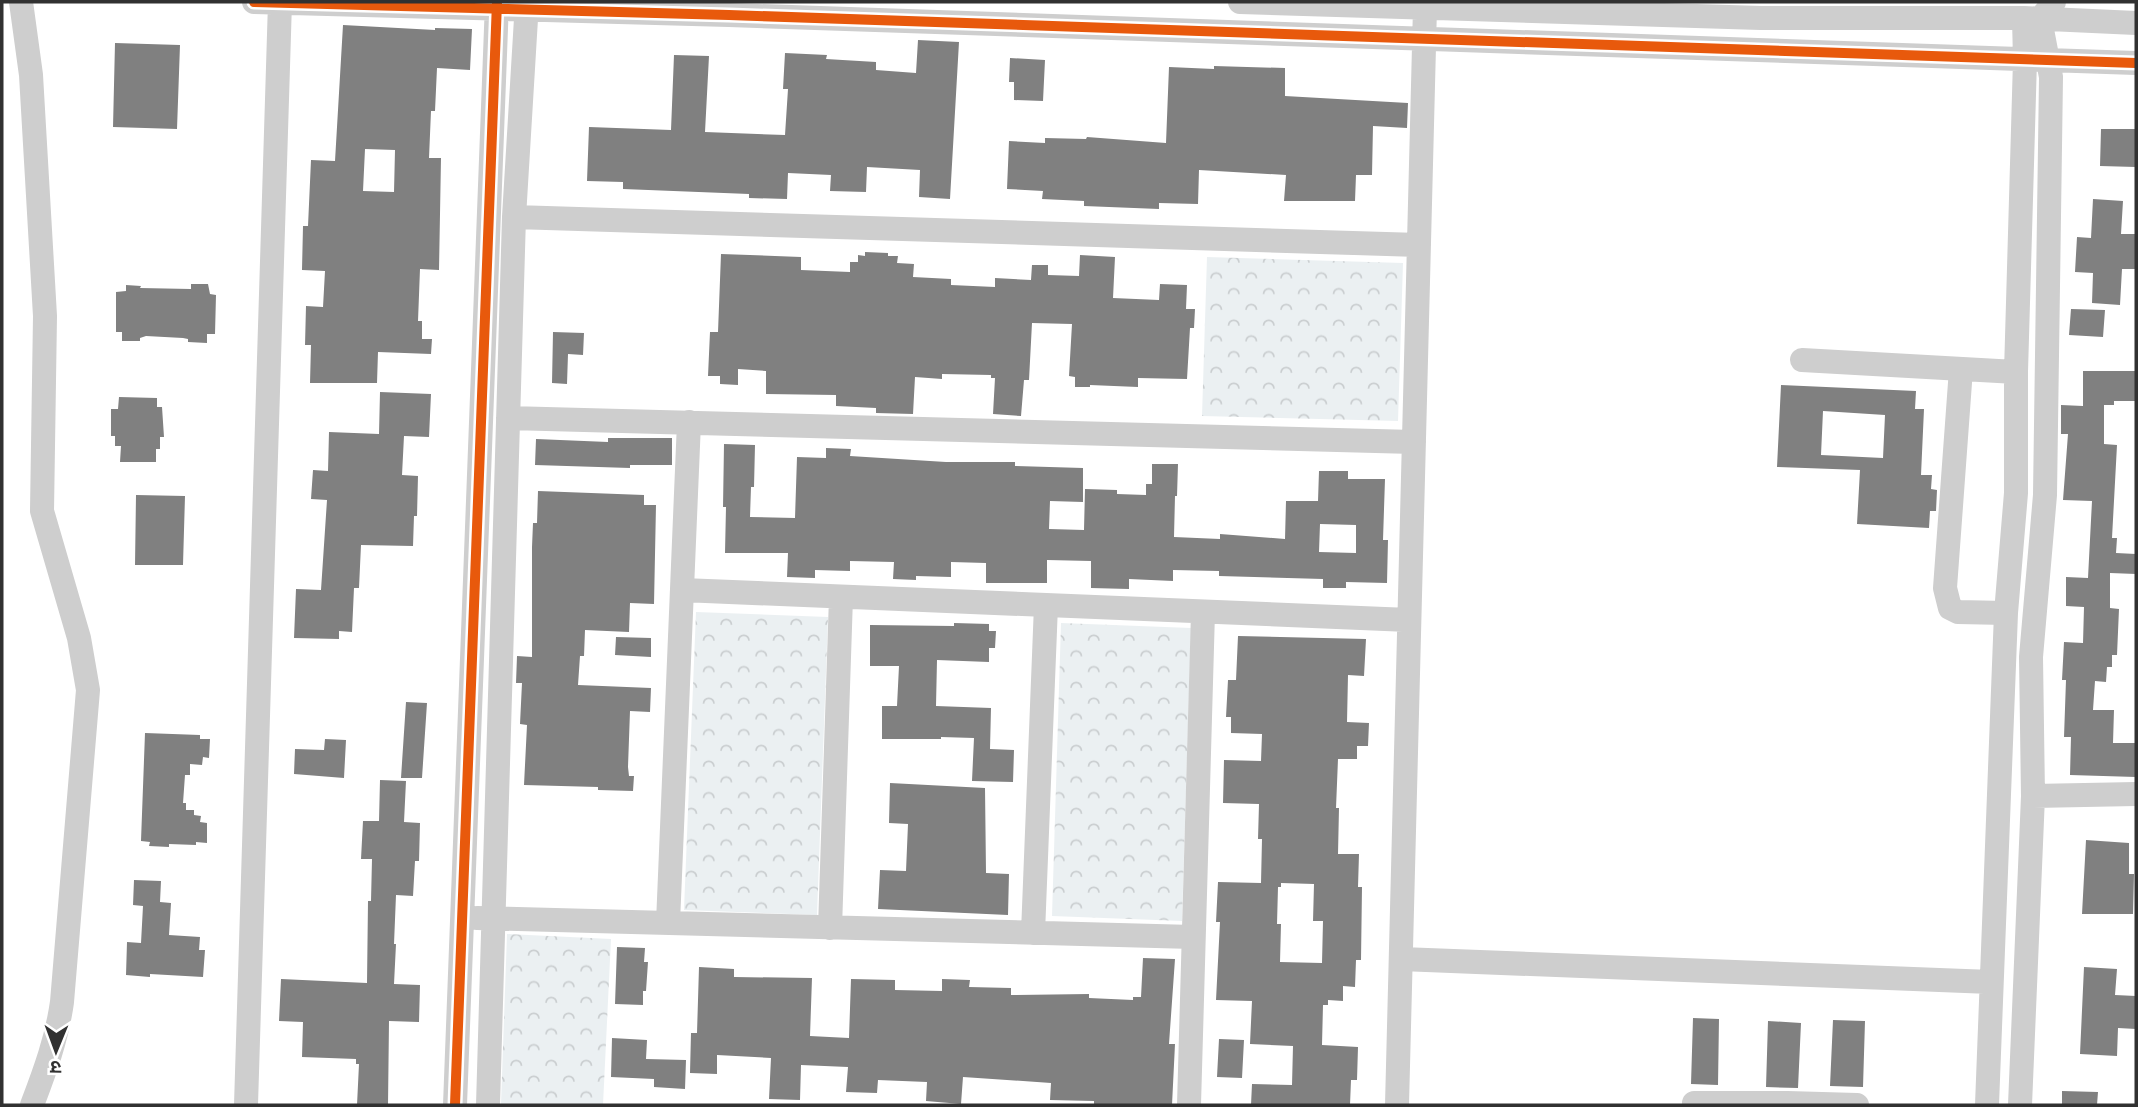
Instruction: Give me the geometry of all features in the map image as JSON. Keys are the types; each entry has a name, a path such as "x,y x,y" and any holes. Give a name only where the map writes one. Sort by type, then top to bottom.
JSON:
{"street":[{"path":"21,2 32,75 45,317 42,511 79,638 88,690 59,1027 32,1105"},
{"path":"254,2 527,6 2136,63"},
{"path":"246,1105 280,2"},
{"path":"1240,2 1343,3 1425,8 2095,12 2136,23"},
{"path":"456,1105 497,6"},
{"path":"488,1105 514,217 527,6"},
{"path":"1397,1105 1425,8"},
{"path":"1987,1105 2006,613 2016,493 2016,372 2025,60 2039,13"},
{"path":"2020,1105 2033,796 2031,657 2045,495 2051,77 2039,13"},
{"path":"514,217 1419,245"},
{"path":"1802,360 2016,372"},
{"path":"1961,369 1954,498 1945,589 1950,608 1958,612 2006,613"},
{"path":"508,418 1414,442"},
{"path":"668,923 690,422"},
{"path":"682,590 1409,620"},
{"path":"830,928 841,597"},
{"path":"1033,933 1046,605"},
{"path":"1189,1105 1203,612"},
{"path":"2033,796 2136,794"},
{"path":"461,918 1194,937"},
{"path":"1401,959 1992,982"},
{"path":"1694,1103 1857,1105"}],"green space":[{"path":"1207,257 1403,263 1398,421 1202,416"},
{"path":"696,612 828,617 817,915 684,910"},
{"path":"1061,623 1191,628 1182,921 1052,916"},
{"path":"507,934 611,939 603,1105 501,1104"}],"building":[{"path":"343,25 435,30 472,29 470,70 437,68 435,111 431,111 429,158 441,158 439,270 420,269 418,321 422,321 422,339 432,339 431,354 378,352 377,383 310,383 311,345 305,345 306,306 323,307 325,271 302,270 303,226 308,226 311,160 335,161","holes":["365,149 395,150 394,192 363,191"]},
{"path":"918,40 959,42 950,199 919,197 920,170 867,167 866,192 830,191 831,175 788,173 787,199 749,198 749,194 623,189 623,182 587,181 589,127 671,130 674,55 709,56 705,132 785,135 788,89 783,89 785,53 827,55 826,59 876,62 876,70 916,73"},
{"path":"115,43 180,45 177,129 113,127"},
{"path":"1010,58 1045,60 1043,101 1014,100 1014,82 1009,82"},
{"path":"1214,66 1285,68 1285,96 1408,103 1407,128 1373,126 1372,175 1356,175 1355,201 1284,201 1286,175 1199,170 1198,204 1159,203 1159,209 1084,206 1084,201 1042,199 1043,191 1007,189 1009,141 1045,143 1045,138 1087,137 1166,143 1169,67 1214,69"},
{"path":"2101,129 2136,129 2136,167 2100,166"},
{"path":"2093,199 2123,201 2121,234 2136,234 2136,269 2122,269 2120,305 2092,303 2093,273 2075,272 2077,237 2091,238"},
{"path":"865,252 898,256 897,263 914,264 913,277 951,279 951,285 995,287 995,278 1031,280 1032,265 1048,265 1048,275 1079,276 1080,255 1115,257 1113,298 1159,300 1160,284 1187,285 1186,309 1195,309 1194,328 1190,328 1187,379 1138,378 1138,387 1075,387 1075,377 1069,376 1072,324 1032,323 1029,380 1024,380 1021,416 993,414 995,378 991,378 991,375 942,374 942,379 915,377 913,414 876,413 876,408 836,406 836,395 766,394 766,371 738,369 738,385 720,384 720,376 708,376 710,332 718,332 721,254 801,257 801,270 850,272 850,262 858,262 858,255 865,256"},
{"path":"191,284 208,284 210,294 216,295 215,334 207,334 207,343 188,342 188,339 183,338 146,336 140,338 140,341 122,341 122,332 116,332 116,292 126,291 126,285 141,286 140,288 191,289"},
{"path":"2071,309 2105,310 2103,337 2069,335"},
{"path":"553,332 584,333 583,355 568,354 567,384 552,383"},
{"path":"2083,371 2136,371 2136,401 2114,401 2114,405 2104,405 2104,444 2117,445 2112,538 2117,538 2116,553 2136,554 2136,574 2110,573 2110,608 2119,609 2117,655 2112,655 2112,667 2107,667 2106,682 2095,681 2093,710 2114,710 2113,743 2136,743 2136,777 2070,775 2071,737 2064,737 2064,642 2083,643 2084,607 2066,606 2066,577 2088,578 2092,501 2063,500 2068,434 2061,434 2061,405 2083,406"},
{"path":"1781,385 1916,391 1915,409 1924,409 1921,475 1932,475 1931,489 1937,490 1936,511 1930,511 1929,528 1857,524 1860,470 1777,467","holes":["1823,411 1885,415 1883,458 1821,455"]},
{"path":"380,392 431,394 429,437 404,436 402,475 418,476 413,546 361,545 359,588 354,588 352,632 339,631 339,639 294,638 296,589 321,590 327,500 311,499 313,470 328,471 329,432 379,434"},
{"path":"119,397 157,398 157,407 162,407 164,437 160,437 160,449 156,449 156,462 120,462 121,446 115,446 115,436 111,436 111,409 118,409"},
{"path":"608,438 672,438 672,465 630,465 630,468 535,465 536,439 608,442"},
{"path":"724,444 755,445 750,517 795,518 797,457 826,458 826,448 851,449 850,456 946,462 1015,462 1015,466 1083,468 1083,502 1050,501 1049,529 1084,530 1085,489 1117,490 1117,494 1146,495 1146,484 1152,484 1152,464 1178,464 1174,537 1220,539 1220,534 1285,539 1286,501 1318,501 1319,471 1348,471 1348,479 1385,479 1383,540 1388,540 1387,583 1346,582 1346,588 1323,588 1323,579 1219,576 1219,571 1173,570 1173,581 1129,579 1129,589 1091,588 1091,561 1047,560 1047,583 986,583 986,563 951,562 951,577 916,576 916,580 893,579 894,562 850,561 850,571 815,570 815,578 787,577 788,553 725,553 726,507 723,507","holes":["1320,524 1356,525 1356,553 1319,552"]},
{"path":"538,491 644,495 644,505 656,505 654,604 630,603 629,632 585,630 584,656 580,656 578,685 651,688 650,712 630,711 628,767 629,776 634,776 633,791 524,785 527,725 520,724 522,683 516,683 517,656 532,657 532,547 533,523 537,523"},
{"path":"136,495 185,496 183,565 135,565"},
{"path":"954,623 989,624 989,631 996,631 995,648 989,648 989,662 937,660 936,706 991,708 990,749 1014,750 1013,782 972,781 974,738 882,739 882,706 897,706 899,666 870,666 870,625 954,626"},
{"path":"1238,636 1366,639 1364,676 1348,675 1347,722 1369,723 1368,746 1357,746 1357,759 1338,759 1336,808 1339,808 1338,854 1359,854 1358,887 1362,887 1361,960 1356,960 1355,987 1343,986 1343,1001 1328,1000 1328,1005 1323,1005 1322,1045 1358,1047 1357,1080 1351,1080 1350,1105 1251,1105 1252,1084 1292,1085 1293,1046 1250,1044 1252,1001 1216,1000 1220,922 1216,922 1218,882 1261,883 1262,839 1258,839 1259,804 1223,803 1224,760 1261,761 1262,734 1231,733 1231,717 1226,717 1228,680 1236,680","holes":["1281,883 1314,884 1313,921 1323,921 1322,963 1280,962 1278,887 1281,887"]},
{"path":"616,637 651,638 651,657 615,655"},
{"path":"406,702 427,703 422,778 401,778"},
{"path":"145,733 200,735 200,739 210,739 209,758 203,757 202,765 190,764 190,775 185,775 183,803 186,803 186,810 194,810 194,815 201,816 200,822 207,823 207,843 169,844 169,847 149,846 150,842 141,841"},
{"path":"325,739 346,740 344,778 294,774 295,749 324,750"},
{"path":"380,780 406,781 404,822 420,823 419,861 415,861 413,896 396,895 394,944 394,984 420,985 419,1022 389,1021 388,1105 357,1105 359,1064 356,1064 356,1059 302,1057 303,1022 279,1021 281,979 367,983 368,901 371,901 372,859 361,859 363,821 379,821"},
{"path":"890,783 985,788 986,873 1009,874 1008,915 878,909 880,870 906,871 908,824 889,823"},
{"path":"2086,840 2129,843 2129,874 2134,874 2133,914 2082,914"},
{"path":"134,880 161,881 160,902 171,903 169,935 200,937 199,950 205,950 203,977 126,975 127,942 141,943 143,906 133,905"},
{"path":"617,947 645,948 644,962 648,962 643,1005 615,1004"},
{"path":"1143,958 1175,959 1169,1044 1175,1044 1172,1105 1094,1105 1094,1101 1050,1100 1051,1083 963,1077 961,1104 926,1101 927,1082 878,1080 877,1093 846,1092 848,1067 801,1065 800,1100 769,1099 771,1058 717,1055 717,1074 690,1073 691,1033 697,1033 699,967 734,969 734,977 812,978 810,1036 849,1038 851,979 895,980 895,990 942,991 942,979 970,980 969,987 1011,988 1011,995 1089,994 1089,998 1133,1000 1133,997 1141,997"},
{"path":"2084,967 2117,969 2115,995 2136,996 2136,1029 2118,1028 2117,1056 2080,1054"},
{"path":"1693,1018 1719,1019 1718,1085 1691,1084"},
{"path":"1833,1020 1865,1021 1863,1087 1830,1086"},
{"path":"1768,1021 1801,1023 1798,1088 1766,1087"},
{"path":"612,1038 647,1040 646,1059 686,1060 685,1089 654,1087 654,1079 611,1077"},
{"path":"1219,1039 1244,1040 1242,1078 1217,1077"},
{"path":"2062,1091 2098,1092 2097,1105 2062,1105"}],"cycle path":[{"path":"254,2 729,15 2136,63"},
{"path":"455,1105 497,2"}]}
